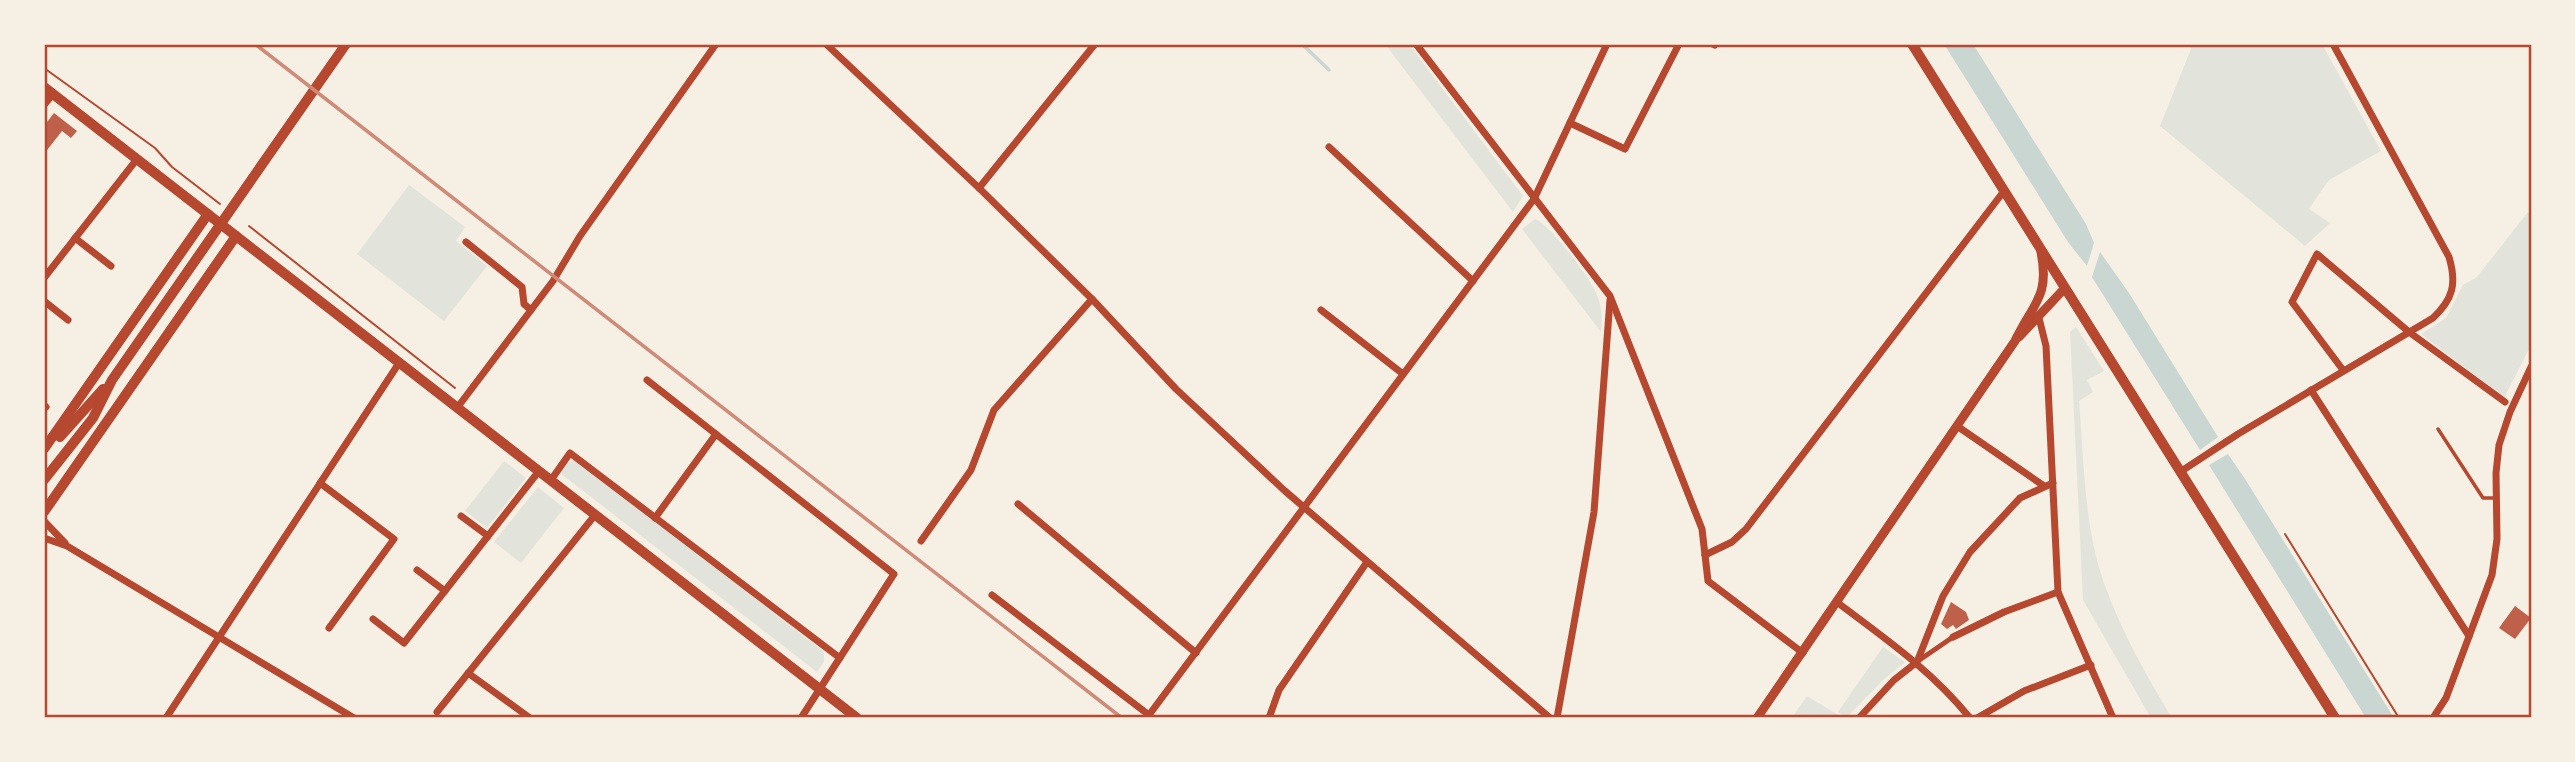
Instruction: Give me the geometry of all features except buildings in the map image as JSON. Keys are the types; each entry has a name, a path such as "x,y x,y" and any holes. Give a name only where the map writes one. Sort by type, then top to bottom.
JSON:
{"main road":[{"path":"44,456 112,380 346,44"},
{"path":"1914,45 2062,286 2335,718"},
{"path":"48,90 857,718"},
{"path":"44,449 208,214"},
{"path":"44,512 236,236"},
{"path":"44,485 47,476 93,418 112,380"}],"street":[{"path":"457,408 531,310 716,44"},
{"path":"826,44 1092,299 1176,389 1305,508 1550,718"},
{"path":"979,188 1096,44"},
{"path":"1416,44 1610,296 1702,528 1708,581 1803,653"},
{"path":"992,595 1149,715 1534,199 1607,44"},
{"path":"1570,123 1625,149 1679,44"},
{"path":"2180,472 2343,370 2433,318 2446,306 2454,291 2455,276 2449,257 2333,44"},
{"path":"44,105 48,90"},
{"path":"1329,147 1473,281"},
{"path":"44,278 137,159"},
{"path":"1705,555 1722,549 1746,529 2004,191"},
{"path":"75,238 111,266"},
{"path":"466,242 522,287 524,304 531,310"},
{"path":"1758,718 2015,341 2028,314 2045,289 2041,251"},
{"path":"2343,370 2292,302 2317,254 2409,332 2505,402"},
{"path":"2045,289 2062,286"},
{"path":"2015,341 2039,318 2062,286"},
{"path":"1557,718 1594,512 1610,296"},
{"path":"922,541 971,470 995,410 1092,299"},
{"path":"44,301 68,320"},
{"path":"1321,310 1403,374"},
{"path":"2039,318 2046,346 2048,484 2059,592 2113,718"},
{"path":"166,718 399,363"},
{"path":"2433,718 2446,698 2496,558 2499,444 2528,383 2531,368"},
{"path":"647,380 894,574 801,718"},
{"path":"2311,390 2469,636"},
{"path":"1957,426 2048,484"},
{"path":"655,518 716,434"},
{"path":"551,480 570,453 840,658"},
{"path":"373,620 404,643 539,471"},
{"path":"320,483 394,539 329,628"},
{"path":"1917,662 1943,596 1970,552 2020,498 2048,484"},
{"path":"1017,504 1196,653"},
{"path":"437,712 595,515"},
{"path":"461,516 488,536"},
{"path":"44,521 67,546"},
{"path":"44,537 67,546 354,718"},
{"path":"1269,718 1279,690 1367,562"},
{"path":"417,570 445,591"},
{"path":"1859,718 1894,680 1953,637 2004,612 2059,592"},
{"path":"1838,603 1917,662 1944,686 1970,718"},
{"path":"1977,718 2024,691 2091,665"},
{"path":"468,673 530,718"}],"lane":[{"path":"2438,429 2483,498 2497,498"}],"path":[{"path":"44,68 146,141 172,167 227,209"},
{"path":"249,226 455,388"},
{"path":"2285,534 2399,718"}],"shaded area":[{"path":"1385,44 1409,44 1523,196 1513,212"},
{"path":"1944,44 1973,44 2086,224 2094,243 2087,266 2068,242"},
{"path":"2193,44 2322,44 2381,151 2329,180 2309,209 2330,223 2305,246 2160,126"},
{"path":"409,185 465,227 456,241 487,266 444,321 357,254"},
{"path":"2528,212 2531,215 2531,345 2504,398 2421,334 2446,318 2463,285 2477,277"},
{"path":"1535,219 1550,230 1593,287 1601,309 1601,332 1522,229"},
{"path":"2100,252 2129,293 2218,437 2200,450 2092,277"},
{"path":"2076,327 2104,371 2087,380 2093,392 2079,401 2086,493 2097,562 2126,635 2172,718 2151,718 2083,600 2070,332"},
{"path":"2228,454 2394,718 2366,718 2209,465"},
{"path":"575,459 824,652 824,662 817,672 560,473 562,466"},
{"path":"504,461 526,478 487,528 465,511"},
{"path":"538,487 564,508 521,563 494,542"},
{"path":"1883,647 1905,662 1846,718 1838,712"},
{"path":"1807,696 1841,716 1793,716"}],"waterway":[{"path":"1302,44 1329,70"}],"railway":[{"path":"255,44 1122,718"}]}
